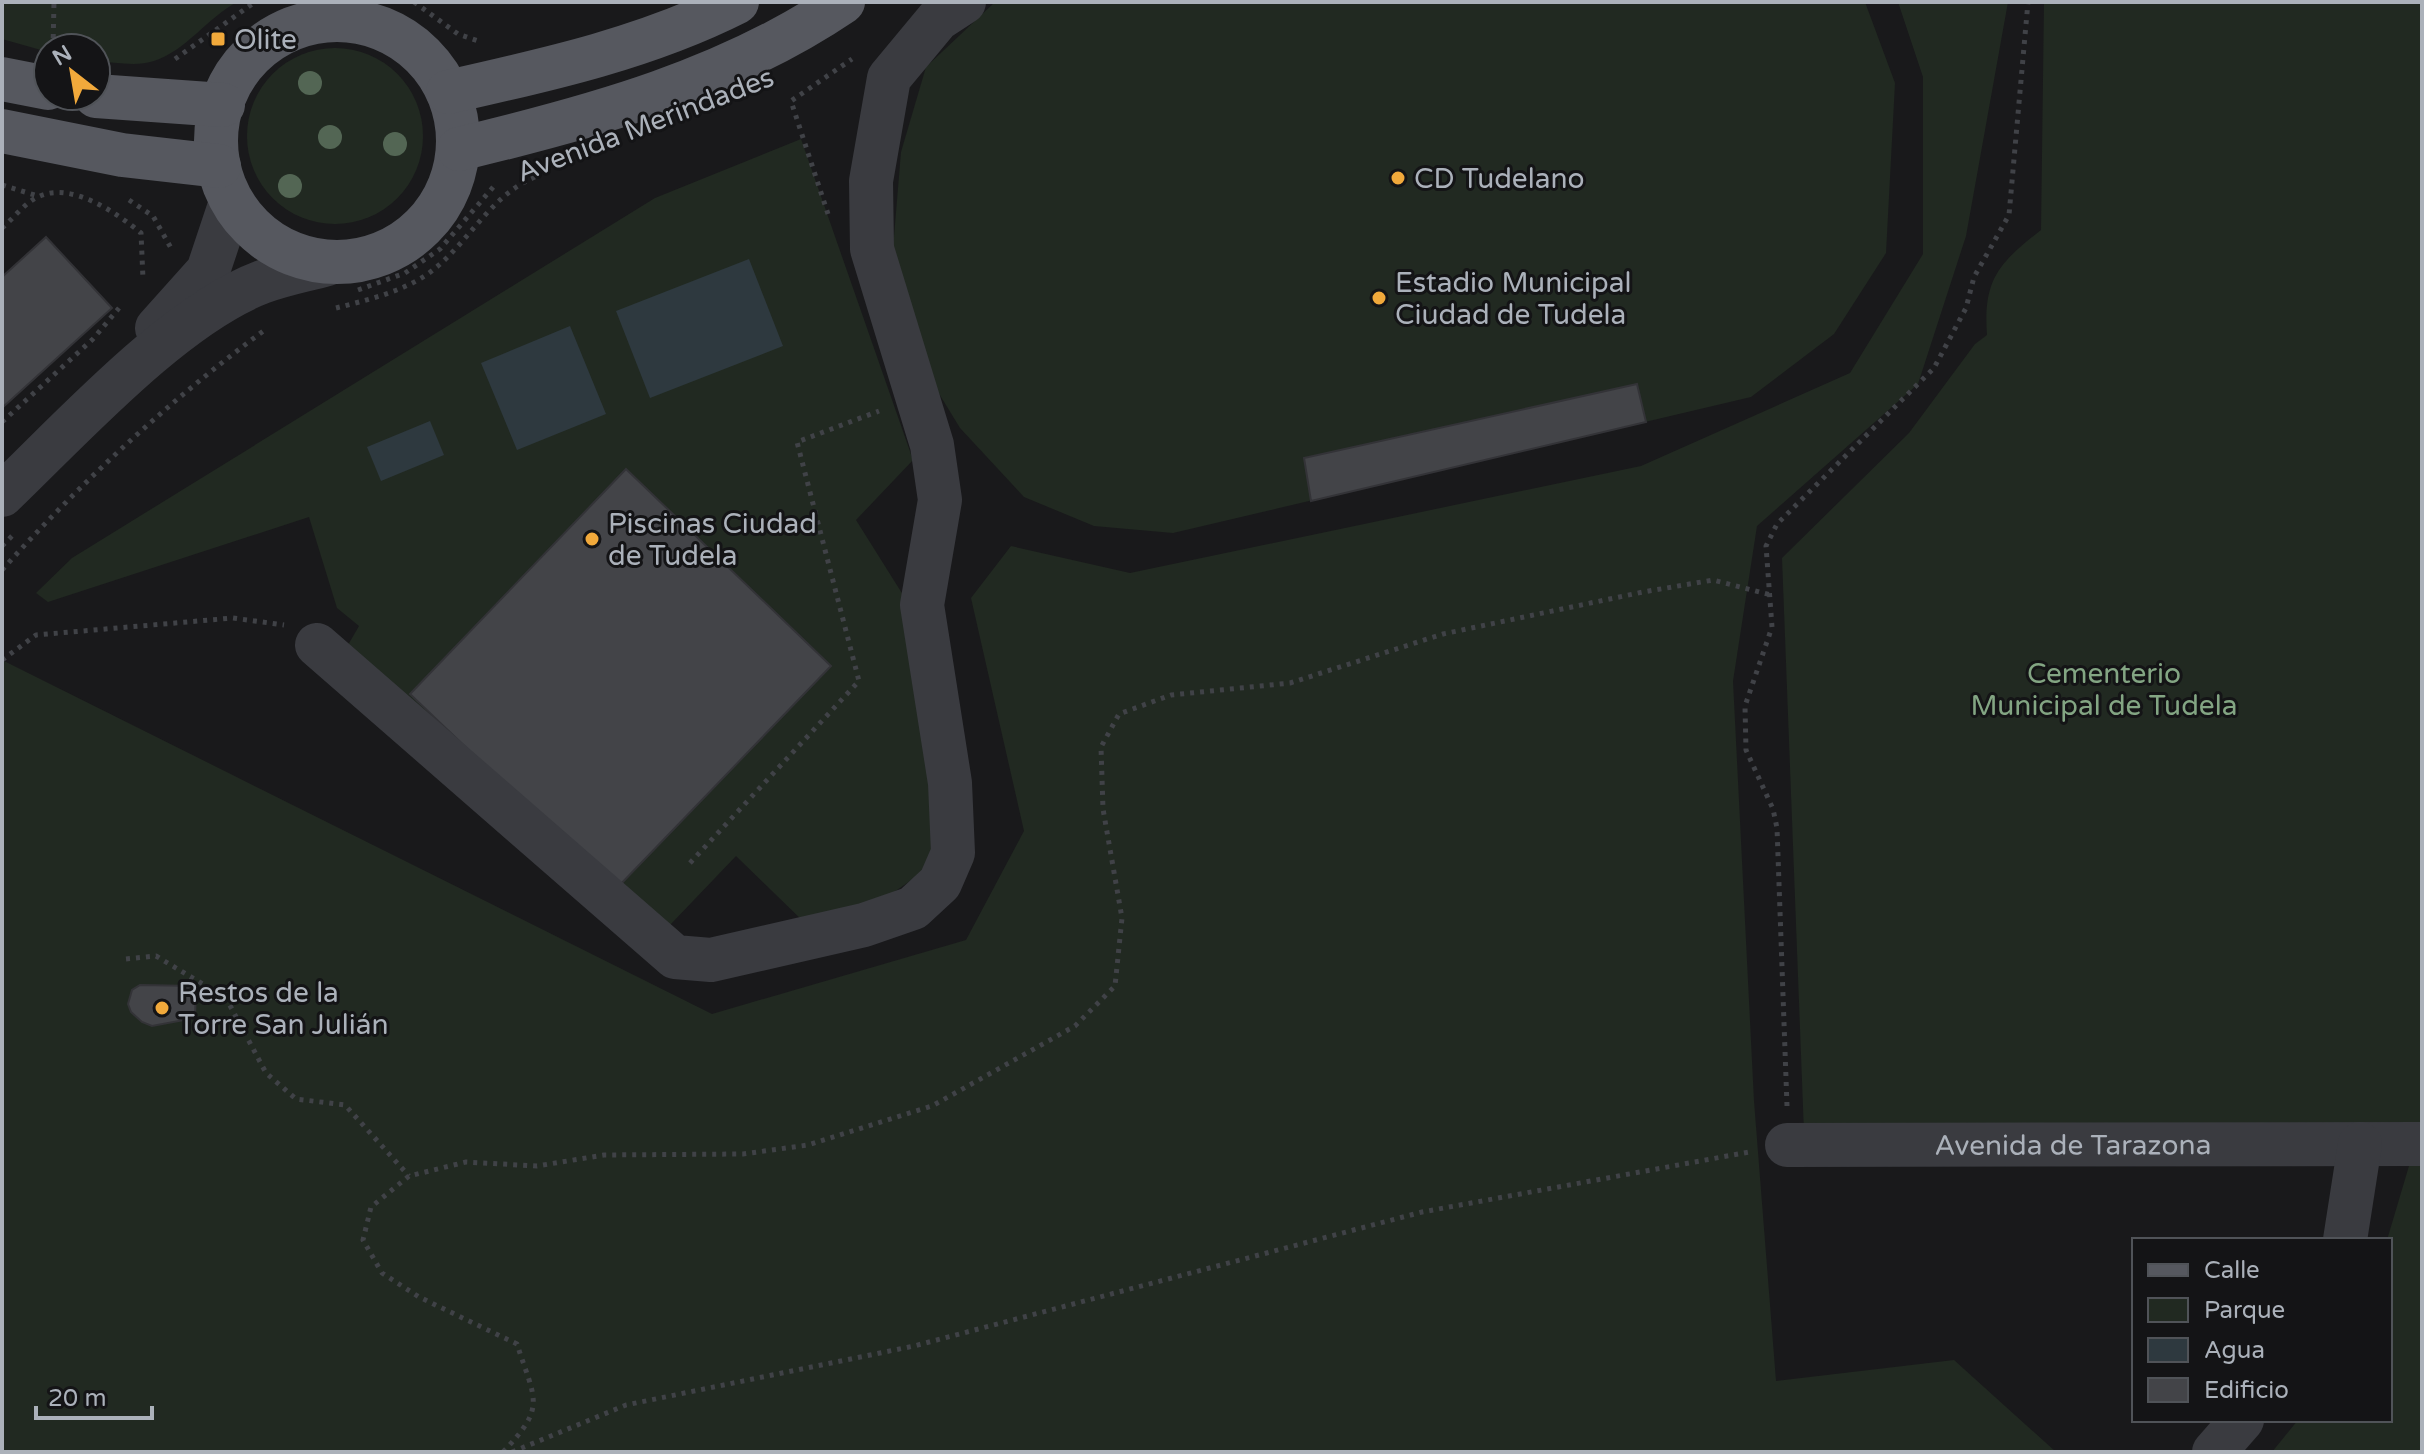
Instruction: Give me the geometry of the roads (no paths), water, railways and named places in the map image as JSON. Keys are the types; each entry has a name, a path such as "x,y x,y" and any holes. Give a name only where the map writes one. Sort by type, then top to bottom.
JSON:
{"main road":[{"path":"448,92 577,63 704,19 737,2"},
{"name":"Avenida Merindades","path":"459,149 562,124 689,83 814,21 843,2"},
{"path":"340,10 374,23 405,39 431,62 448,92 457,120 459,149 451,187 431,220 402,246 366,261 336,279 271,245 225,184 217,135 223,105 237,69 265,41 300,23 340,10"},
{"path":"2,79 32,85"},
{"path":"112,97 223,105"},
{"path":"2,131 122,155 225,184"}],"street":[{"path":"317,645 675,957 711,960 864,925 913,908 940,883 953,853 950,783 922,605 940,500 932,445 872,249 871,181 889,78 938,19 964,2"},
{"path":"2,468 68,403 162,324 208,271 225,184"},
{"path":"2,495 123,379 172,338 260,283 336,279"},
{"path":"2345,1238 2360,1144"},
{"name":"Avenida de Tarazona","path":"1787,1145 2422,1144"},
{"path":"2214,1452 2240,1422"}],"water":[{"path":"749,259 783,346 650,398 616,311"},
{"path":"570,326 606,414 517,450 481,363"},
{"path":"430,421 444,455 381,481 367,447"}],"place":[{"name":"Olite","path":"218,39"},
{"name":"CD Tudelano","path":"1398,178"},
{"name":"Estadio Municipal Ciudad de Tudela","path":"1379,298"},
{"name":"Piscinas Ciudad de Tudela","path":"592,539"},
{"name":"Restos de la Torre San Julián","path":"162,1008"}],"park label":[{"name":"Cementerio Municipal de Tudela","path":"2104,689"}]}
